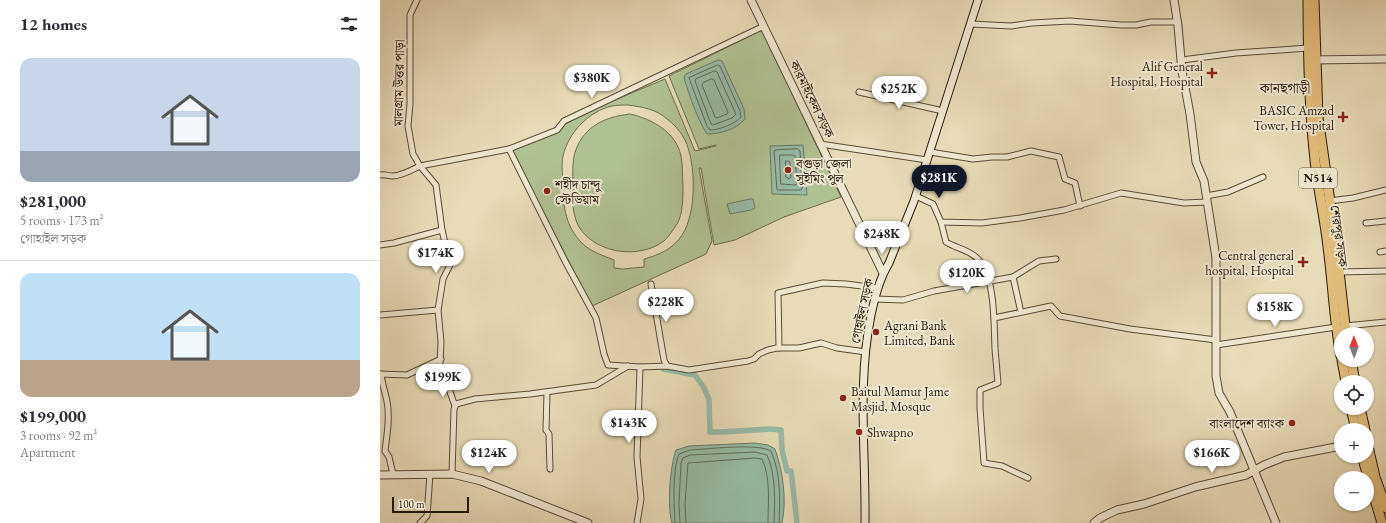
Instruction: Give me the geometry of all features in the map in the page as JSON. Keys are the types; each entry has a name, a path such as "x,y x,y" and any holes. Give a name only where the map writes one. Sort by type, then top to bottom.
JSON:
{"highway":[{"name":"শেরপুর সড়ক","path":"1308,0 1308,48 1312,60 1318,117 1339,272 1342,327"},
{"name":"শেরপুর সড়ক","path":"1314,0 1310,99 1315,162 1342,327"},
{"path":"1365,463 1386,508"},
{"path":"1372,463 1380,496 1382,523"}],"street":[{"name":"মালগ্রাম উত্তর পাড়া","path":"417,0 410,15 410,104 408,126 413,154 420,166 436,186 442,230 450,265 444,279 438,310 441,359 439,384 450,389 455,406"},
{"name":"কারমাইকেল সড়ক","path":"751,0 884,273"},
{"name":"গোহাইল সড়ক","path":"865,523 863,369 868,331 877,288 889,263 916,196 978,0"},
{"path":"1174,0 1196,162 1204,181 1216,258 1216,376 1219,394 1230,412 1276,523"},
{"path":"970,24 1011,26 1032,23 1070,21 1136,25 1151,22 1178,22"},
{"path":"380,174 394,177 414,170 420,166 509,149 557,130 564,121 764,26"},
{"path":"1182,60 1236,53 1308,48"},
{"path":"1312,60 1386,59"},
{"path":"859,92 943,110"},
{"path":"820,144 927,160"},
{"path":"509,149 565,261 596,318 608,365 640,367 667,366 689,370 748,361 768,350 779,348 799,348 821,344 866,352"},
{"path":"930,152 973,159 1008,157 1031,151 1059,157 1065,178 1075,183 1080,206"},
{"path":"941,222 982,223 1056,212 1121,193 1184,203 1207,199 1263,177"},
{"path":"1329,200 1352,198 1386,190"},
{"path":"916,196 933,204 941,222 946,242 970,252 982,263 989,282 994,318 998,383 980,390 984,463 1002,466 1028,478"},
{"path":"1366,223 1386,221"},
{"path":"380,245 394,243 442,230"},
{"path":"1380,252 1386,251"},
{"path":"875,299 903,300 934,291 1013,277 1039,261 1056,259"},
{"path":"1339,272 1386,271"},
{"path":"1013,277 1020,308"},
{"path":"779,348 778,293 823,283 877,288"},
{"path":"651,284 664,360 667,366"},
{"path":"994,318 1050,306 1060,316 1216,343 1334,330"},
{"path":"380,315 438,310"},
{"path":"1355,327 1386,322"},
{"path":"393,474 389,457 385,451 389,425 387,402 382,386 381,374 407,375 441,359"},
{"path":"452,474 454,409 456,404 475,399 547,392 596,385 628,366"},
{"path":"637,523 641,499 637,457 640,367"},
{"path":"547,392 546,430 549,434 550,469"},
{"path":"1094,523 1100,518 1117,510 1144,504 1195,487 1246,475 1255,472 1264,465 1284,457 1334,447"},
{"path":"420,523 427,516 430,474"},
{"path":"380,475 452,474 481,481 588,523"}],"shaded area":[{"path":"762,30 841,197 784,217 735,240 714,245 701,168 699,168 712,241 706,254 592,306 511,150 558,132 565,124 610,102 665,79 695,151 716,146 699,149 669,76","holes":["628,105 649,109 658,113 670,121 679,131 689,150 693,174 693,188 687,226 678,240 670,248 655,256 644,259 644,267 623,269 614,268 614,260 589,249 582,243 572,230 566,216 563,194 562,164 566,147 575,131 581,124 595,113 603,109 612,106"]},
{"path":"630,114 647,119 654,123 668,133 674,140 681,156 683,186 682,206 679,220 669,235 664,241 654,247 632,252 609,249 589,238 578,226 573,200 574,156 577,146 582,138 588,131 602,121"}],"water":[{"path":"718,60 722,61 744,109 745,119 738,126 728,130 707,134 697,115 684,78 686,74"},
{"name":"বগুড়া জেলা সুইমিং পুল","path":"803,145 807,195 772,194 770,146"},
{"path":"753,199 755,208 730,214 727,204"},
{"path":"755,443 768,445 775,449 780,467 784,495 782,523 672,523 670,516 670,486 672,466 676,450 689,446"}],"waterway":[{"path":"663,369 695,375 703,386 709,399 710,432 770,429 781,430 782,450 787,471 791,471 797,523"}],"place":[{"name":"Alif General Hospital, Hospital","path":"1212,73"},
{"name":"BASIC Amzad Tower, Hospital","path":"1343,117"},
{"name":"বগুড়া জেলা সুইমিং পুল","path":"788,170"},
{"name":"শহীদ চান্দু স্টেডিয়াম","path":"547,191"},
{"name":"Central general hospital, Hospital","path":"1303,262"},
{"name":"Agrani Bank Limited, Bank","path":"876,332"},
{"name":"Baitul Mamur Jame Masjid, Mosque","path":"843,398"},
{"name":"বাংলাদেশ ব্যাংক","path":"1292,423"},
{"name":"Shwapno","path":"859,432"}],"district":[{"name":"কানছগাড়ী","path":"1285,88"}]}
